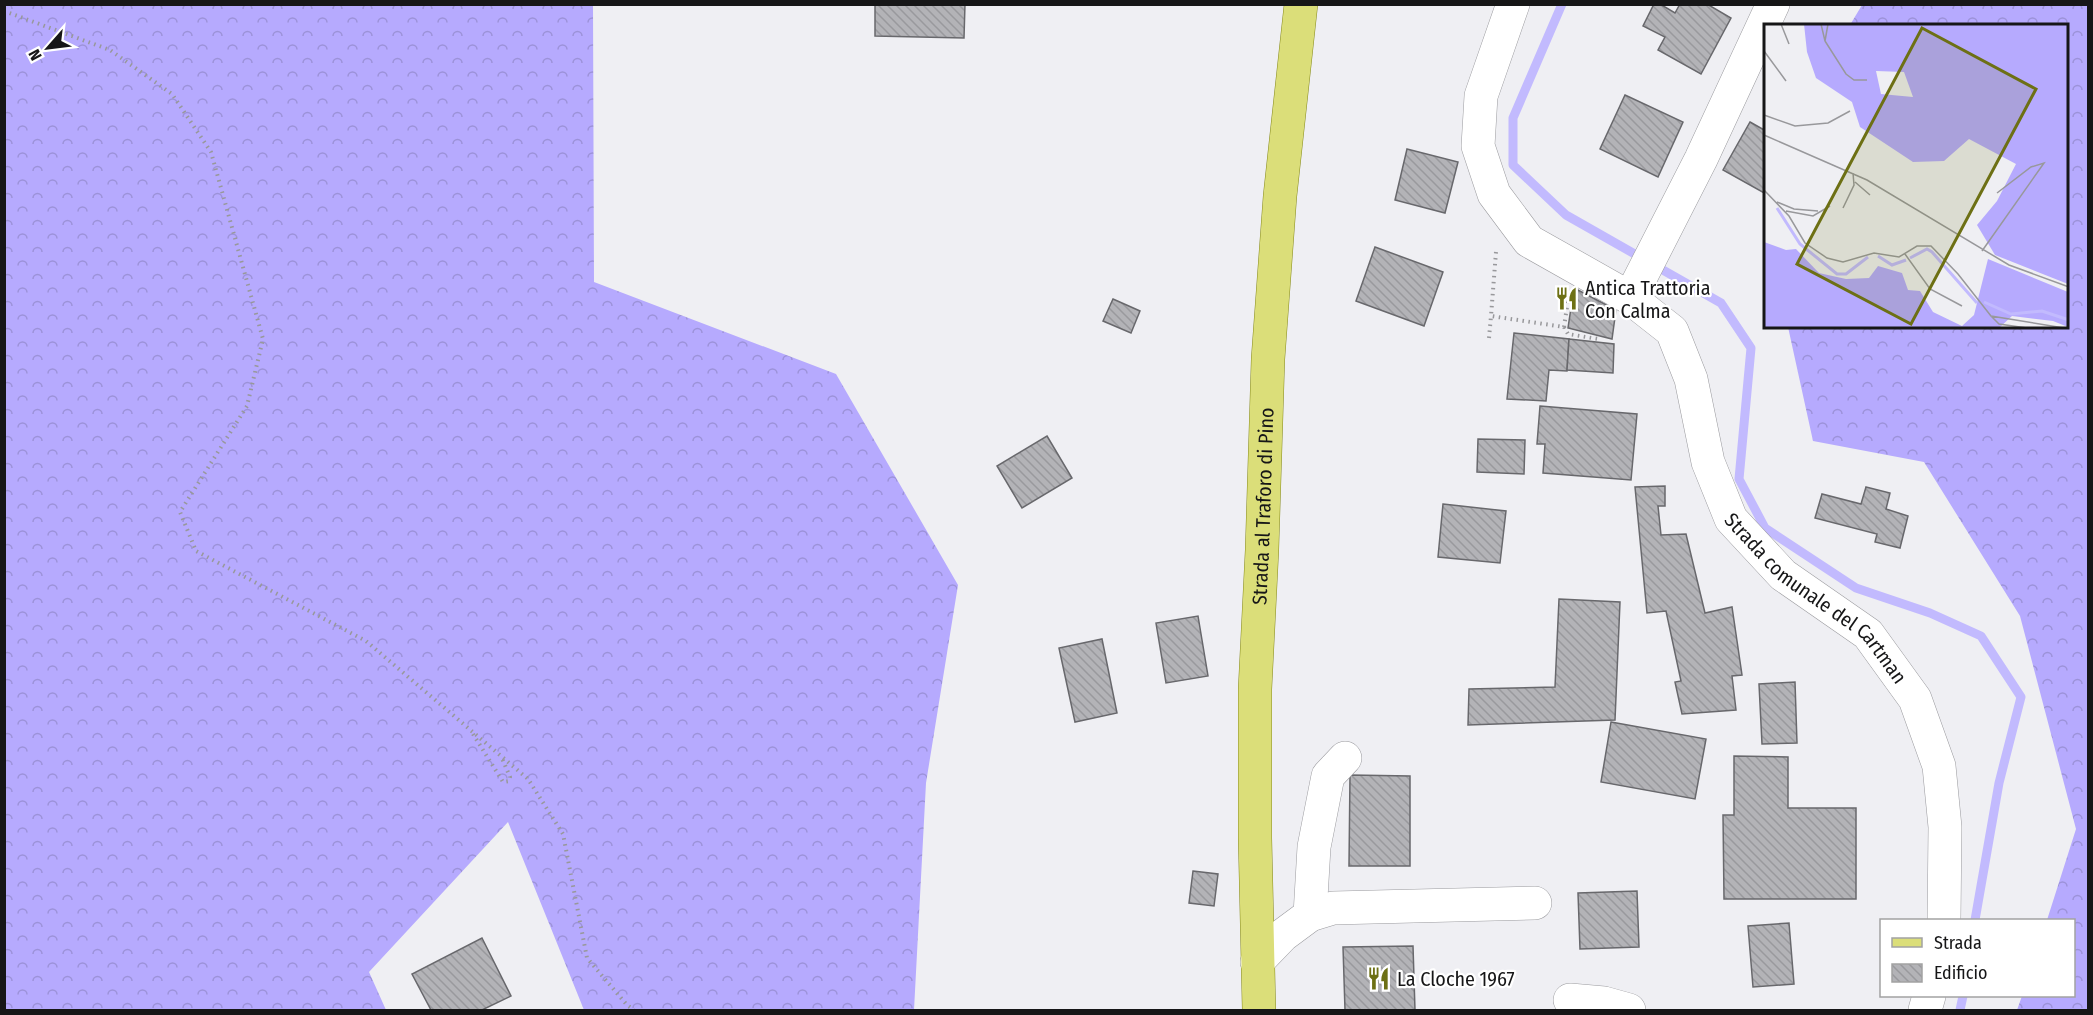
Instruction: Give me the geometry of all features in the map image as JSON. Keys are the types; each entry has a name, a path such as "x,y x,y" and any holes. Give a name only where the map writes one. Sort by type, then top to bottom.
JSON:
{"main road":[{"name":"Strada al Traforo di Pino","path":"1259,1011 1256,689 1268,359 1280,196 1301,4"}],"street":[{"name":"Strada comunale del Cartman","path":"1513,4 1481,96 1478,146 1494,194 1529,241 1574,267 1633,293 1672,331 1691,379 1708,462 1731,519 1783,575 1868,634 1915,699 1939,766 1945,827 1944,919"},
{"path":"1633,293 1701,159 1773,4"},
{"path":"1310,915 1314,847 1328,776 1345,758"},
{"path":"1257,962 1283,935 1310,915 1332,908 1535,903"},
{"path":"1570,1000 1604,1003 1629,1011"}],"path":[{"path":"4,11 110,50 172,94 211,152 263,339 247,406 180,512 196,551 366,641 528,779 563,834 588,958 634,1011"},
{"path":"1489,338 1496,252"},
{"path":"1574,267 1564,327 1568,334 1598,339"},
{"path":"1491,316 1564,327"},
{"path":"470,729 503,782 509,781 510,777 501,755"}],"green space":[{"path":"5,4 593,5 594,282 836,374 958,585 926,783 914,1010 584,1010 508,822 369,972 386,1010 5,1010"},
{"path":"1862,5 2088,5 2088,1010 2017,1010 2022,997 2075,997 2075,919 2047,919 2076,829 2020,616 1924,462 1813,441 1788,328 2069,328 2069,24 1851,24"}],"building":[{"path":"875,4 965,4 964,38 875,36"},
{"path":"1654,4 1660,4 1675,13 1680,4 1707,4 1731,18 1701,74 1658,50 1665,37 1643,26"},
{"path":"1625,95 1683,122 1658,177 1600,149"},
{"path":"1750,122 1764,130 1764,193 1723,170"},
{"path":"1407,149 1458,162 1445,213 1395,200"},
{"path":"1375,247 1443,272 1424,326 1356,301"},
{"path":"1574,288 1616,310 1612,339 1568,328"},
{"path":"1113,299 1140,311 1131,333 1103,321"},
{"path":"1514,333 1569,339 1567,371 1549,370 1546,401 1507,399"},
{"path":"1569,339 1614,344 1613,373 1567,370"},
{"path":"1540,406 1637,414 1631,480 1543,473 1545,444 1537,444"},
{"path":"1047,436 1072,478 1022,508 997,466"},
{"path":"1478,439 1525,440 1524,474 1477,472"},
{"path":"1665,486 1665,506 1658,506 1661,535 1686,534 1705,613 1732,607 1742,675 1732,676 1736,710 1682,714 1675,682 1681,681 1666,611 1647,613 1635,487"},
{"path":"1866,487 1890,493 1886,509 1908,516 1900,548 1875,542 1877,534 1815,518 1822,494 1861,504"},
{"path":"1443,504 1506,511 1500,563 1438,557"},
{"path":"1559,599 1620,602 1615,720 1468,725 1469,689 1555,687"},
{"path":"1198,616 1208,676 1166,683 1156,623"},
{"path":"1102,639 1117,713 1075,722 1059,648"},
{"path":"1795,682 1797,743 1762,744 1759,684"},
{"path":"1611,722 1706,739 1695,799 1601,782"},
{"path":"1734,756 1788,757 1788,808 1856,808 1856,899 1724,899 1723,815 1734,815"},
{"path":"1350,775 1410,776 1410,866 1349,866"},
{"path":"1193,871 1218,874 1214,906 1189,903"},
{"path":"1637,891 1639,947 1580,949 1578,893"},
{"path":"1789,923 1794,984 1753,987 1748,926"},
{"path":"482,938 511,996 482,1010 431,1010 412,974"},
{"name":"La Cloche 1967","path":"1413,946 1415,1010 1345,1010 1343,947"}],"waterway":[{"path":"1562,4 1513,118 1513,165 1566,215 1721,303 1751,348 1739,479 1765,528 1856,588 1930,613 1981,636 2021,697 1999,783 1975,919"},
{"path":"1960,1010 1963,997"}],"place":[{"name":"Antica Trattoria Con Calma","path":"1567,299"},
{"name":"La Cloche 1967","path":"1379,979"}]}
